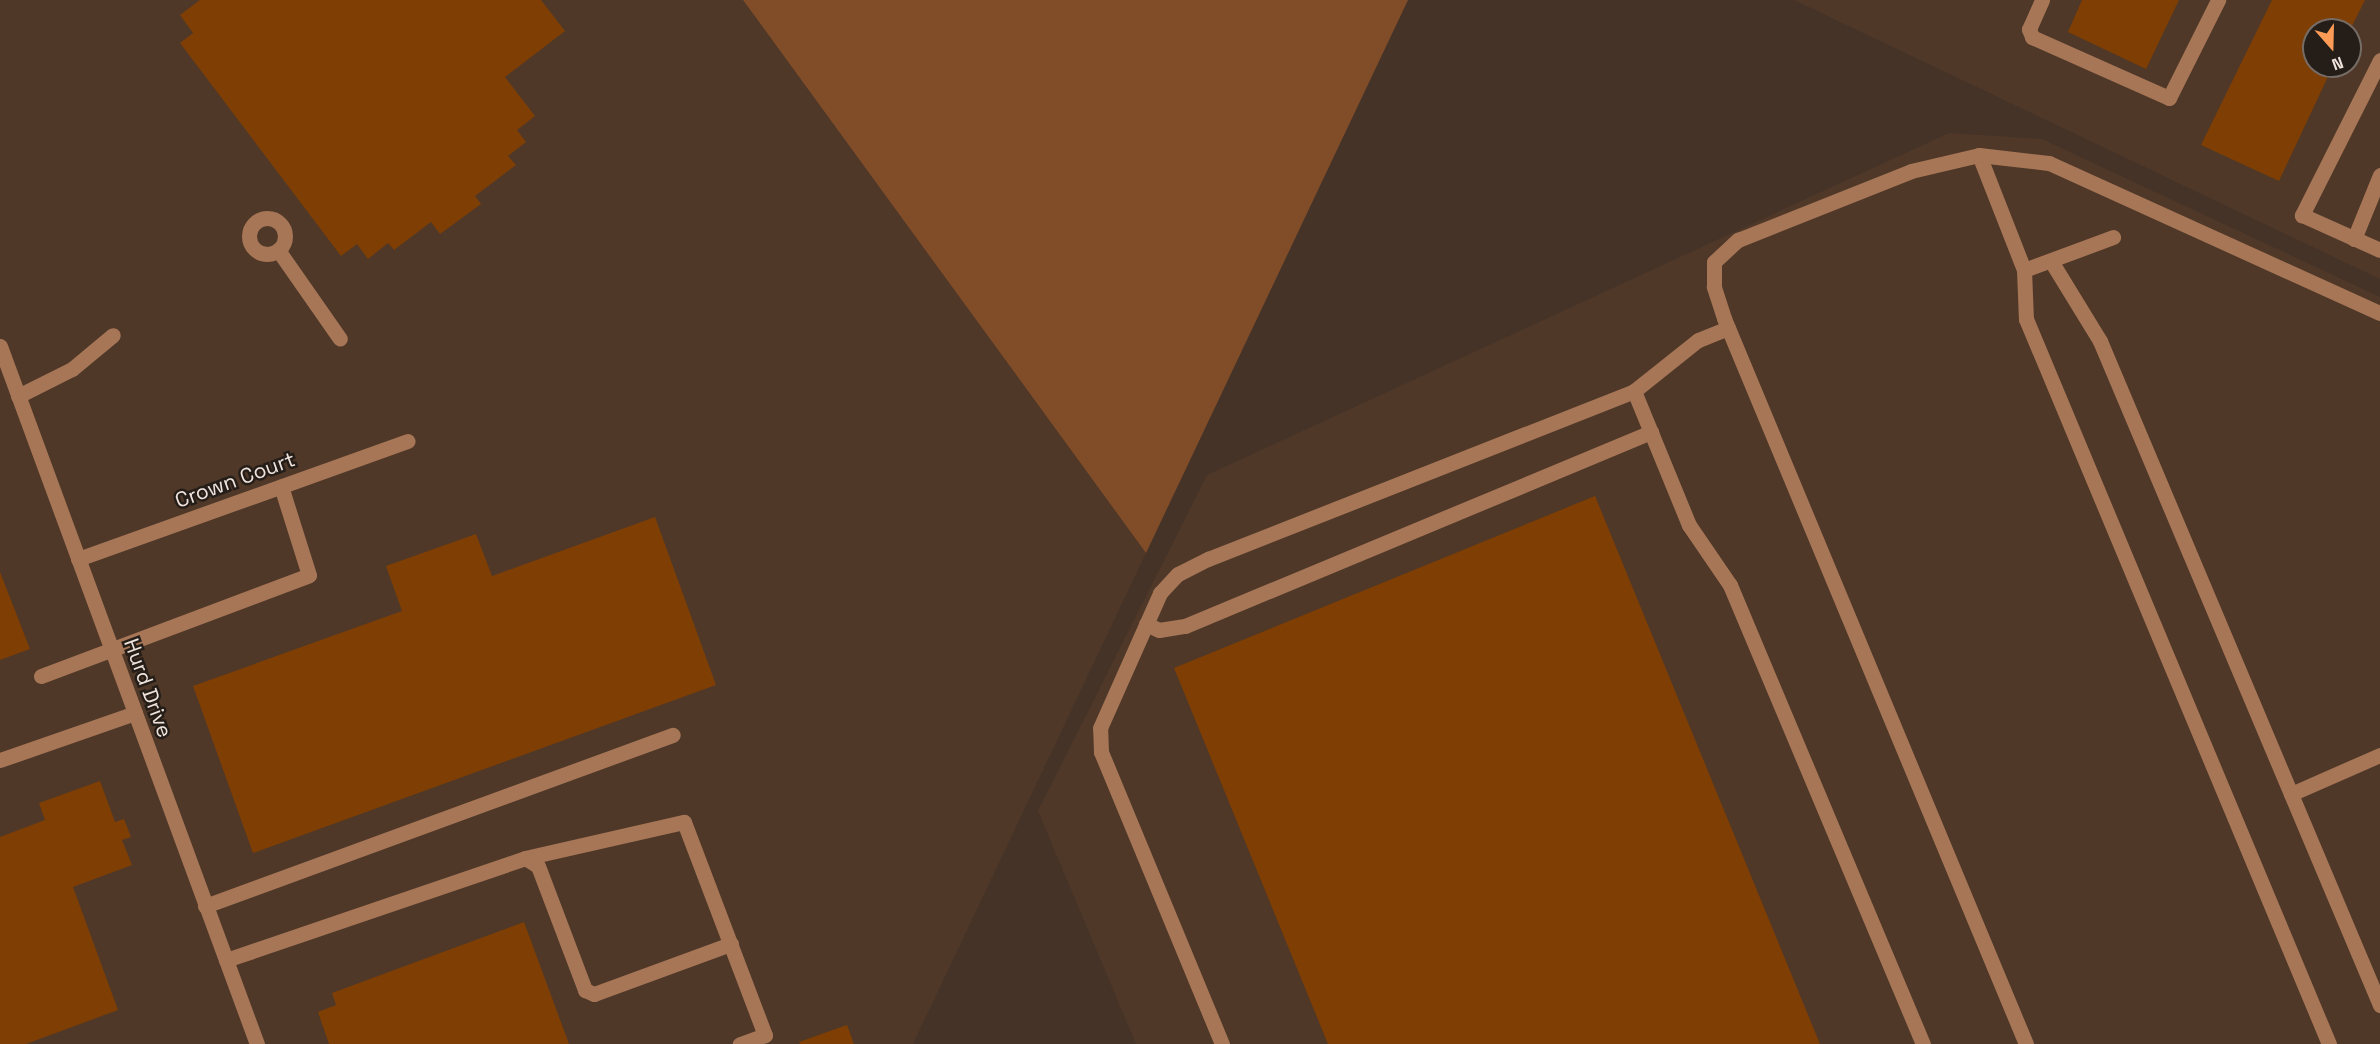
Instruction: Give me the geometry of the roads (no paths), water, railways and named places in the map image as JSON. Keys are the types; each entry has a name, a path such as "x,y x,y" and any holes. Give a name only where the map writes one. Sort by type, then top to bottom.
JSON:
{"street":[{"path":"2042,0 2029,29 2032,37 2169,98 2218,0"},
{"path":"2380,60 2302,215 2380,250"},
{"path":"1979,155 2024,270 2026,319 2328,1044"},
{"path":"2026,1044 1728,328 1714,287 1714,262 1738,240 1911,171 1979,155 2049,163 2380,313"},
{"path":"2354,238 2380,175"},
{"path":"2024,270 2113,237"},
{"path":"278,250 340,339"},
{"path":"2051,261 2100,341 2380,1005"},
{"path":"1222,1044 1101,752 1100,728 1146,624 1172,580 1208,559 1634,391 1698,340 1728,328"},
{"path":"18,396 72,369 112,335"},
{"name":"Hurd Drive","path":"0,346 257,1044"},
{"path":"1634,391 1689,525 1730,585 1923,1044"},
{"path":"1146,624 1160,630 1185,626 1651,432"},
{"name":"Crown Court","path":"78,559 408,441"},
{"path":"41,676 309,575 281,486"},
{"path":"0,760 135,713"},
{"path":"205,906 673,735"},
{"path":"2291,794 2380,755"},
{"path":"226,960 525,858 684,822 765,1035 740,1044"},
{"path":"525,858 538,866 585,990 594,994 731,944"}]}
